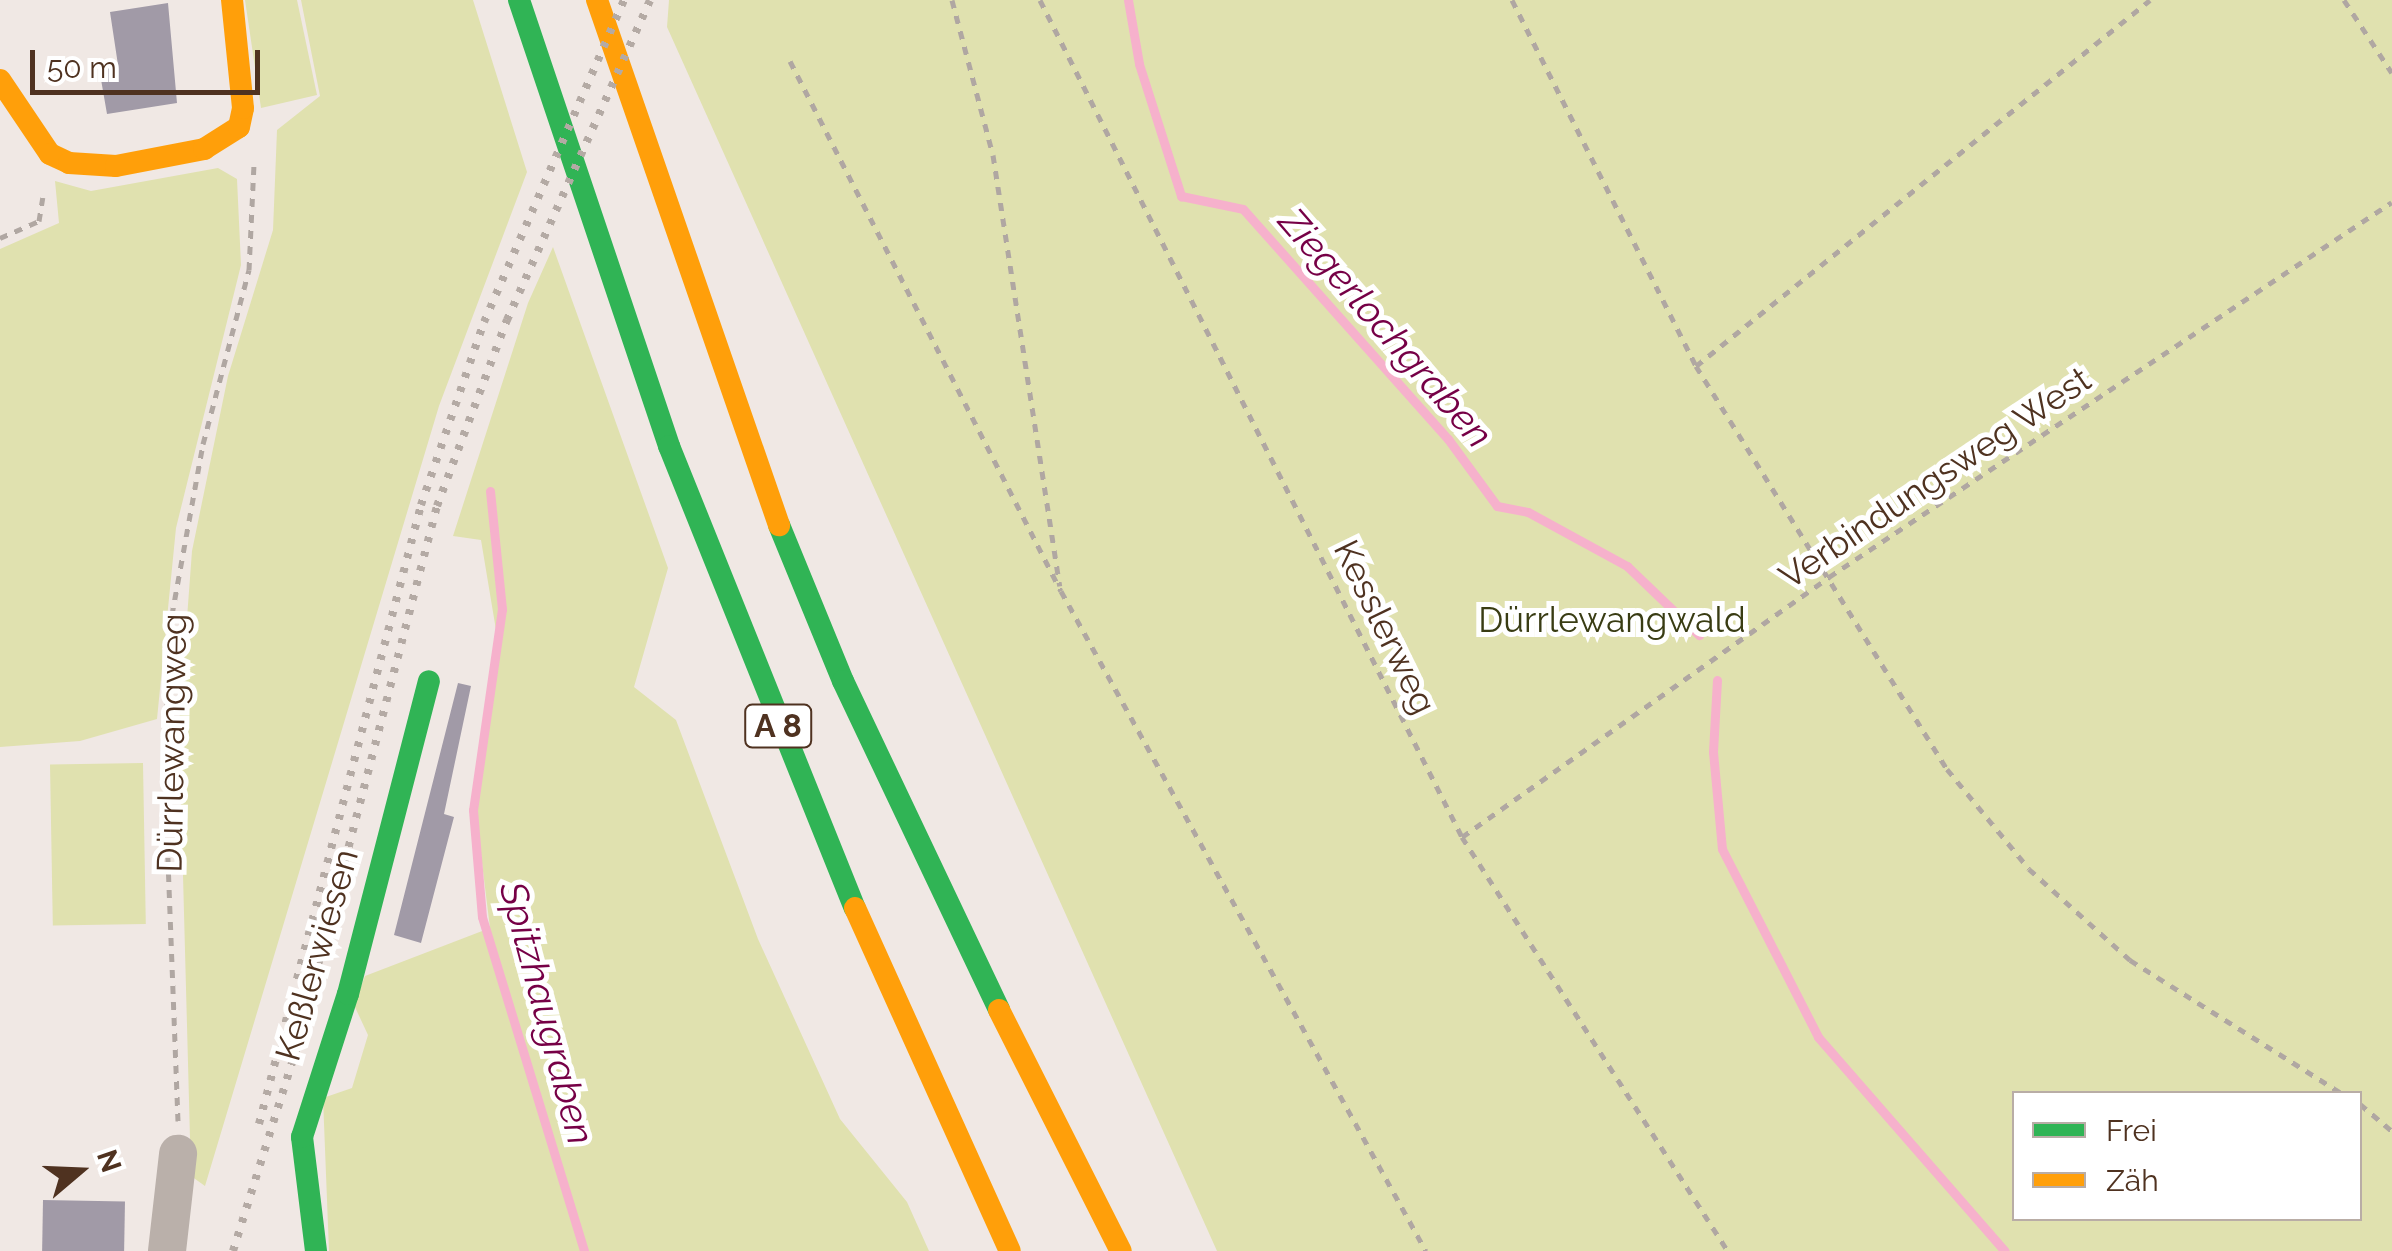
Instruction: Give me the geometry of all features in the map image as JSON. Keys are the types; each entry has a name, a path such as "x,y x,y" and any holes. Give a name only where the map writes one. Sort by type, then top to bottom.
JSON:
{"main road":[{"path":"0,80 50,154 90,168 204,150 239,128 242,85 232,0"},
{"name":"A 8","path":"519,0 579,188 776,722 871,948 1010,1251"},
{"name":"A 8","path":"599,6 777,520 843,681 941,894 1121,1251"},
{"name":"Keßlerwiesen","path":"316,1251 302,1137 348,994 429,681"}],"street":[{"path":"167,1251 176,1217 178,1154"}],"path":[{"path":"952,0 993,156 1061,591"},
{"name":"Kesslerweg","path":"1040,0 1462,837 1728,1251"},
{"path":"1512,0 1696,366 1947,770 2029,869 2130,960 2338,1091"},
{"path":"1696,366 2150,0"},
{"path":"2344,0 2392,73"},
{"path":"790,61 1061,591 1426,1251"},
{"name":"Dürrlewangweg","path":"178,1154 165,775 169,632 202,444 249,270 258,178 239,128"},
{"path":"0,238 39,220 50,154"},
{"name":"Verbindungsweg West","path":"1462,837 1829,577 2392,202"},
{"path":"2362,1106 2392,1132"}],"green space":[{"path":"245,0 297,0 317,95 261,108"},
{"path":"301,0 473,0 527,172 439,406 205,1186 191,1176 179,725 192,551 228,376 273,230 277,130 320,96"},
{"name":"Dürrlewangwald","path":"669,0 2392,0 2392,1251 1217,1251 667,27"},
{"path":"218,168 237,179 241,265 176,528 157,719 80,741 0,747 0,249 59,223 55,181 91,191"},
{"path":"553,247 668,568 634,687 676,720 758,939 840,1119 907,1202 929,1251 329,1251 323,1098 352,1088 368,1035 354,1005 365,976 490,928 476,814 496,630 481,540 453,536 528,303"},
{"path":"143,763 146,924 53,926 50,765"}],"building":[{"path":"168,3 177,103 107,114 99,68 118,65 110,12"},
{"path":"458,683 471,686 444,814 454,817 421,943 394,935"},
{"path":"43,1200 125,1201 124,1251 42,1251"}],"waterway":[{"name":"Ziegerlochgraben","path":"1128,0 1139,64 1181,196 1243,209 1448,439 1497,506 1528,512 1627,566 1699,635"},
{"name":"Spitzhaugraben","path":"490,491 502,609 473,810 482,917 584,1251"},
{"name":"Ziegerlochgraben","path":"1717,680 1713,752 1722,849 1818,1037 2005,1251"}],"railway":[{"path":"259,1124 421,505 484,322 624,0"},
{"path":"233,1251 296,1050 437,506 507,320 650,0"}],"traffic: fast":[{"path":"519,0 669,446 855,908"},
{"path":"779,525 843,681 999,1010"},
{"path":"316,1251 302,1137 348,994 429,681"}],"traffic: slow":[{"path":"0,80 50,154 69,163 116,166 204,149 239,127 243,108 232,0"},
{"path":"597,0 779,525"},
{"path":"855,908 1010,1251"},
{"path":"999,1010 1121,1251"}]}
